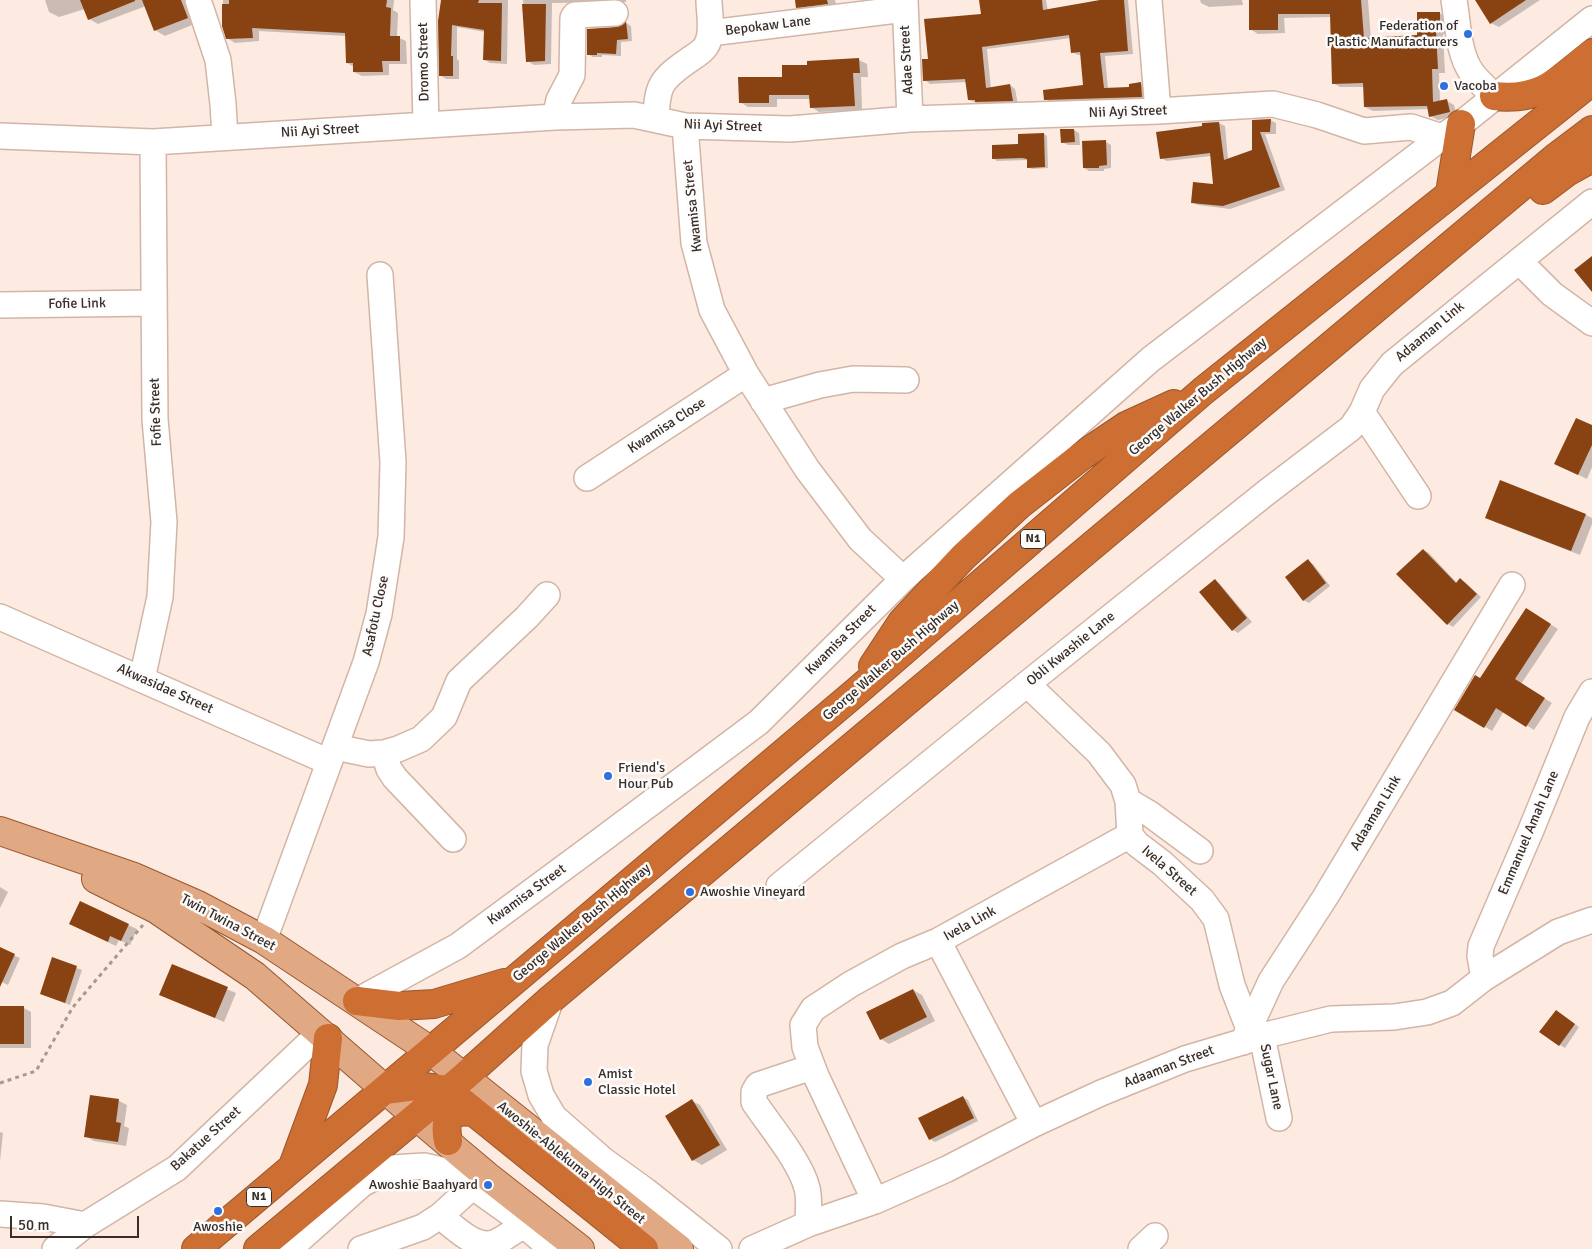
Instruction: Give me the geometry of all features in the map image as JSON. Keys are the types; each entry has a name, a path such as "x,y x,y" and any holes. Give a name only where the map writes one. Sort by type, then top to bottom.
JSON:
{"highway":[{"path":"1494,96 1523,97 1544,90 1592,53"},
{"name":"George Walker Bush Highway","path":"196,1249 856,692 1203,391 1592,81"},
{"path":"258,1249 455,1084 551,999 1337,339 1592,130"},
{"path":"1450,193 1451,131"},
{"path":"1337,339 1389,313 1567,172 1592,158"},
{"path":"357,1001 399,1006 434,1004 515,980"},
{"path":"291,1170 324,1085 324,1035"},
{"path":"385,1090 455,1084"},
{"path":"455,1084 474,1112 644,1249"},
{"path":"448,1142 445,1128 449,1118 464,1111 474,1112"}],"main road":[{"name":"Twin Twina Street","path":"3,832 134,876 198,904 264,940 431,1051"},
{"name":"Twin Twina Street","path":"3,832 156,909 255,976 385,1090"},
{"name":"Awoshie-Ablekuma High Street","path":"431,1051 455,1084 678,1249"},
{"path":"385,1090 487,1176 580,1249"}],"street":[{"path":"198,0 218,60 225,137"},
{"name":"Dromo Street","path":"423,0 426,125"},
{"path":"709,0 710,33"},
{"path":"1150,0 1158,111"},
{"path":"1454,0 1460,43 1466,61 1472,73 1494,96"},
{"name":"Bepokaw Lane","path":"656,120 657,96 660,87 676,69 700,53 707,45 710,33 905,4"},
{"name":"Adae Street","path":"905,4 910,119"},
{"path":"555,117 559,100 572,75 575,15 615,13"},
{"path":"903,579 1150,359 1451,131 1592,18"},
{"name":"Nii Ayi Street","path":"0,136 153,142 555,117 634,115 686,126 790,129 910,119 1158,111 1273,104 1317,115 1364,131 1411,128 1451,131"},
{"name":"Kwamisa Street","path":"357,1001 458,946 759,722 903,579 860,539 807,469 746,374 712,310 694,243 686,126"},
{"name":"Fofie Street","path":"142,679 160,597 164,522 155,419 153,142"},
{"name":"Adaaman Link","path":"1362,412 1372,388 1392,364 1592,202"},
{"path":"1519,261 1552,294 1592,323"},
{"name":"Asafotu Close","path":"264,940 366,662 380,614 391,537 393,462 380,275"},
{"name":"Fofie Link","path":"0,305 154,303"},
{"name":"Kwamisa Close","path":"587,478 746,374"},
{"path":"763,401 820,384 853,379 906,380"},
{"path":"1362,412 1418,496"},
{"name":"Obli Kwashie Lane","path":"780,886 1027,684 1259,498 1351,428 1362,412"},
{"name":"Adaaman Link","path":"1251,1036 1271,981 1326,896 1512,586"},
{"path":"453,839 395,778 389,769 384,753 421,739 436,725 444,716 459,681 527,617 547,595"},
{"name":"Akwasidae Street","path":"0,617 142,679 332,754 384,753"},
{"name":"Ivela Street","path":"1027,684 1099,754 1122,785 1128,801 1130,835 1137,844 1162,863 1202,900 1216,919 1232,985 1251,1036"},
{"name":"Emmanuel Amah Lane","path":"1484,978 1480,956 1481,946 1577,717 1592,692"},
{"path":"1128,801 1150,814 1200,851"},
{"name":"Ivela Link","path":"1034,1124 938,941 1130,835"},
{"name":"Adaaman Street","path":"752,1249 808,1224 875,1202 947,1169 1034,1124 1184,1059 1251,1036 1331,1019 1394,1017 1428,1012 1452,1003 1484,978 1558,932 1592,920"},
{"path":"875,1202 812,1066 806,1047 803,1025 813,1009 851,984 902,956 938,941"},
{"name":"Awoshie-Ablekuma High Street","path":"551,999 541,1022 535,1045 534,1071 541,1095 554,1117 603,1160 719,1249"},
{"name":"Bakatue Street","path":"55,1249 84,1225 177,1168 324,1035"},
{"name":"Sugar Lane","path":"1251,1036 1279,1118"},
{"path":"808,1224 807,1190 804,1178 797,1164 754,1102 754,1092 758,1085 812,1066"},
{"path":"289,1249 362,1184 393,1168 424,1166 446,1171 473,1186 552,1249"},
{"path":"360,1249 423,1226 440,1216 473,1186"},
{"path":"0,1214 43,1217 84,1225"},
{"path":"440,1216 473,1242 482,1245 492,1244 524,1225"}],"path":[{"path":"0,1083 36,1070 73,1007 156,909"}],"building":[{"path":"80,0 135,0 135,1 88,20"},
{"path":"142,0 181,0 188,18 154,31"},
{"path":"229,0 387,0 386,7 391,8 390,36 400,36 400,61 382,61 383,72 353,72 353,63 346,63 345,33 252,28 253,38 226,39 222,26 222,4 229,4"},
{"path":"441,0 479,0 478,3 502,3 501,61 483,60 484,30 452,25 451,56 453,56 453,76 439,76 438,21"},
{"path":"795,0 827,0 828,4 796,8"},
{"path":"979,0 1042,0 1043,10 1100,0 1124,0 1128,51 1100,53 1104,88 1129,87 1129,84 1141,82 1142,97 1044,100 1043,90 1083,85 1080,52 1071,53 1069,35 982,47 986,88 1010,84 1013,101 975,102 975,100 968,100 965,79 923,81 922,59 928,59 924,19 981,14"},
{"path":"1249,0 1361,0 1364,38 1417,35 1417,12 1440,12 1440,31 1436,31 1438,69 1432,69 1433,102 1447,99 1450,112 1429,117 1427,106 1364,107 1363,83 1332,84 1330,14 1278,14 1278,30 1249,30"},
{"path":"1475,0 1526,0 1490,24"},
{"path":"522,4 546,4 545,61 526,62"},
{"path":"626,21 628,39 617,40 616,54 597,53 597,55 587,55 587,29 616,27"},
{"path":"859,58 860,73 853,73 855,106 810,108 809,95 769,95 769,103 739,103 738,77 782,77 782,65 807,65 807,61"},
{"path":"1271,119 1270,132 1260,132 1280,187 1223,206 1191,203 1193,182 1213,184 1210,153 1160,159 1156,132 1202,126 1202,123 1219,122 1224,160 1252,150 1252,120"},
{"path":"1060,129 1074,129 1075,142 1061,143"},
{"path":"1044,133 1045,167 1027,168 1027,159 1022,158 992,159 992,145 1018,144 1018,134"},
{"path":"1106,140 1107,165 1099,166 1099,168 1083,168 1082,141"},
{"path":"1592,256 1592,292 1574,270"},
{"path":"1576,418 1592,425 1592,445 1578,475 1554,464"},
{"path":"1500,480 1586,514 1571,551 1485,518"},
{"path":"1423,549 1456,583 1460,578 1477,594 1447,625 1396,574"},
{"path":"1308,559 1326,583 1303,601 1285,577"},
{"path":"1215,579 1247,618 1232,631 1199,592"},
{"path":"1526,608 1551,624 1515,679 1545,698 1526,727 1496,708 1484,728 1454,710 1475,675 1480,678"},
{"path":"80,901 129,924 121,941 110,936 108,942 69,924"},
{"path":"0,947 15,954 0,987"},
{"path":"52,957 77,966 65,1003 40,994"},
{"path":"172,964 228,987 215,1018 159,995"},
{"path":"913,989 927,1017 880,1040 866,1012"},
{"path":"0,1006 24,1006 24,1044 0,1044"},
{"path":"1556,1010 1575,1024 1559,1046 1539,1032"},
{"path":"90,1095 119,1099 116,1122 121,1123 118,1142 84,1137"},
{"path":"963,1096 974,1118 929,1140 918,1118"},
{"path":"692,1099 720,1145 692,1161 665,1116"}],"place":[{"name":"Federation of Plastic Manufacturers","path":"1468,34"},
{"name":"Vacoba","path":"1444,86"},
{"name":"Friend's Hour Pub","path":"608,776"},
{"name":"Awoshie Vineyard","path":"690,892"},
{"name":"Amist Classic Hotel","path":"588,1082"},
{"name":"Awoshie Baahyard","path":"488,1185"},
{"name":"Awoshie","path":"218,1211"}]}
